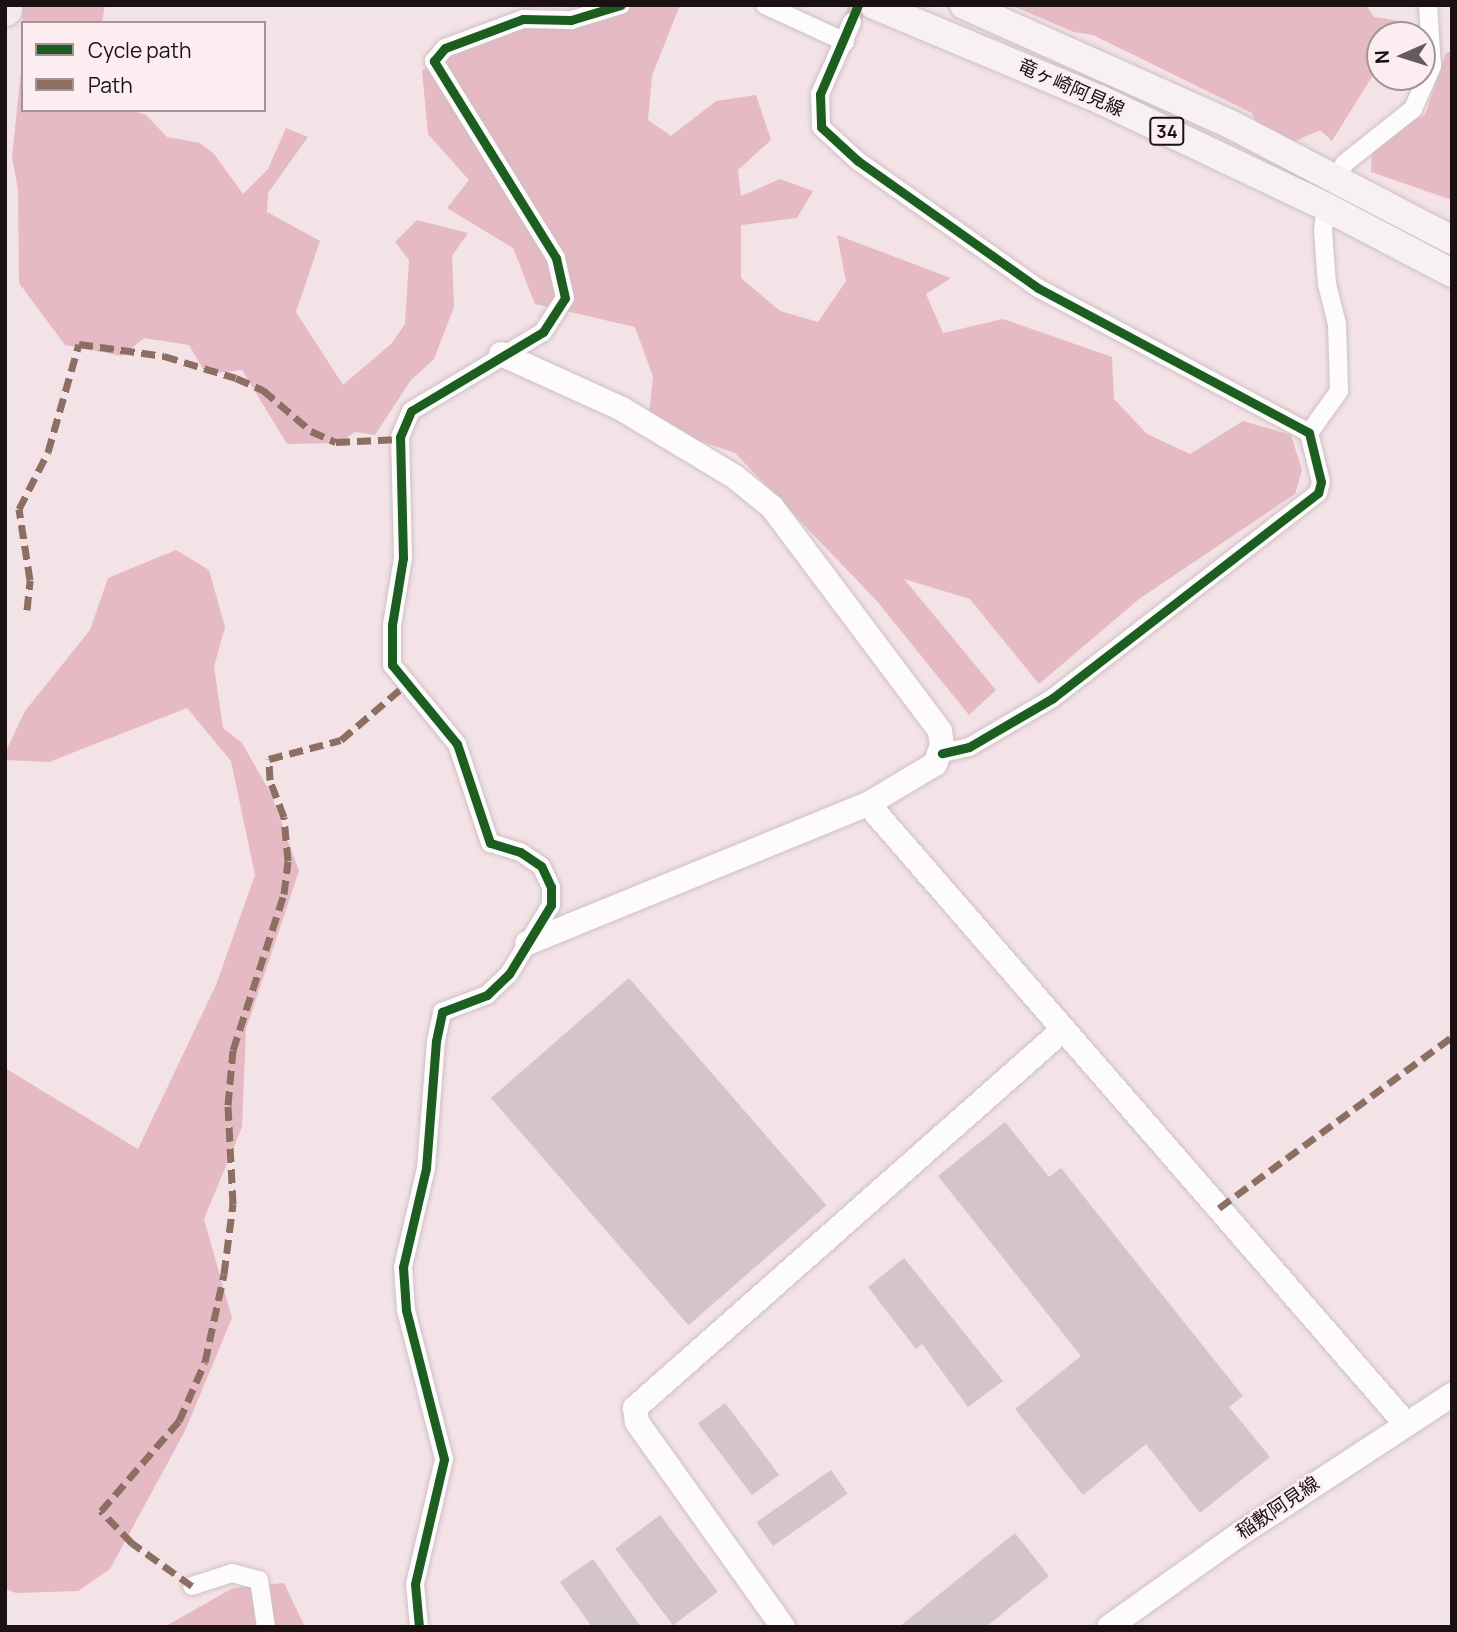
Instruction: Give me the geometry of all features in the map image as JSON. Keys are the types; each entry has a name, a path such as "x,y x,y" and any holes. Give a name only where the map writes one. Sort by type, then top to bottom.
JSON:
{"main road":[{"name":"竜ヶ崎阿見線","path":"874,5 1099,99 1326,207 1452,273"},
{"name":"竜ヶ崎阿見線","path":"964,5 1170,96 1452,240"}],"street":[{"path":"419,1627 415,1584 444,1459 405,1310 403,1267 426,1168 436,1041 442,1013 487,995 509,974 551,905 551,887 541,866 520,852 490,843 457,744 392,665 392,625 403,558 401,433 411,411 542,331 565,298 556,258 434,61 445,48 523,19 571,20 621,5"},
{"path":"765,5 845,42"},
{"path":"1335,178 1345,163 1413,108 1432,66 1428,5"},
{"path":"852,23 820,94 821,127 858,161 1038,288 1309,433 1321,482 1318,493 1053,698 969,747 942,753"},
{"path":"1309,433 1339,391 1337,324 1324,244 1326,207"},
{"path":"501,354 622,409 735,477 772,508 940,732 942,753 935,764 868,804 527,943"},
{"path":"868,804 1406,1424"},
{"path":"783,1627 637,1422 635,1408 1064,1029"},
{"name":"稲敷阿見線","path":"1109,1627 1452,1395"},
{"path":"192,1586 232,1573 259,1580 266,1627"}],"shaded area":[{"path":"22,5 105,5 102,21 23,21"},
{"path":"593,5 680,5 652,76 648,120 671,136 716,101 756,95 771,140 738,170 741,196 780,179 813,191 797,218 741,225 741,278 780,311 818,322 846,281 837,235 951,278 926,294 943,333 1003,319 1112,357 1114,399 1147,434 1190,454 1243,421 1291,435 1302,470 1295,494 1139,599 1039,684 970,599 904,579 996,690 969,715 876,600 735,453 648,423 653,377 635,327 535,304 513,248 447,208 469,180 428,134 422,71 475,29"},
{"path":"1011,5 1366,5 1374,17 1400,21 1366,21 1366,86 1332,141 1320,130 1293,142 1267,146 1252,113 1093,35 1074,32"},
{"path":"1452,51 1452,200 1371,172 1372,142 1425,115 1433,91 1436,91 1436,83 1446,53"},
{"path":"21,72 21,112 136,112 146,115 167,137 200,143 214,154 243,194 268,169 286,128 308,137 268,193 267,212 320,241 296,312 343,385 392,343 405,324 409,260 395,242 417,220 468,233 452,256 454,307 434,359 411,380 375,435 355,432 339,443 287,444 242,370 206,374 189,345 144,338 122,356 65,345 19,283 18,190 12,157"},
{"path":"176,550 209,570 225,627 214,667 223,728 242,743 271,794 299,871 246,1029 242,1127 204,1219 232,1318 185,1431 110,1569 78,1591 16,1593 5,1589 5,1068 138,1149 216,985 255,875 231,761 187,708 49,762 5,760 5,753 25,711 90,630 108,578"},
{"path":"284,1583 305,1627 164,1627 233,1588"}],"building":[{"path":"629,978 826,1205 688,1325 491,1098"},
{"path":"1005,1122 1049,1177 1061,1168 1243,1396 1229,1407 1270,1457 1200,1513 1146,1444 1083,1495 1015,1409 1081,1356 938,1176"},
{"path":"904,1258 1003,1381 968,1407 922,1344 916,1349 868,1287"},
{"path":"725,1403 779,1475 752,1495 698,1423"},
{"path":"831,1470 848,1494 773,1546 756,1522"},
{"path":"660,1515 718,1592 673,1625 615,1549"},
{"path":"1015,1533 1049,1576 986,1627 899,1627"},
{"path":"593,1559 641,1627 592,1627 560,1582"}],"tunnel":[{"path":"852,22 858,5"}],"marked path":[{"path":"27,610 30,580 19,509 48,452 79,344 164,356 236,378 263,390 311,431 336,442 400,439"},
{"path":"192,1586 132,1543 101,1511 179,1421 205,1362 224,1274 233,1204 228,1105 233,1050 284,894 288,861 284,817 270,780 269,759 341,740 409,682"},
{"path":"1219,1208 1452,1037"}],"cycle path":[{"path":"419,1627 415,1584 444,1459 406,1310 403,1267 426,1168 436,1041 442,1012 487,995 509,974 551,905 551,887 541,866 520,852 490,843 457,744 392,665 392,625 403,558 400,437 411,411 543,332 565,298 556,258 434,61 445,48 523,19 571,20 621,5"},
{"path":"858,5 820,94 821,127 858,161 1038,288 1309,433 1321,482 1318,493 1053,698 969,747 942,753"}]}
